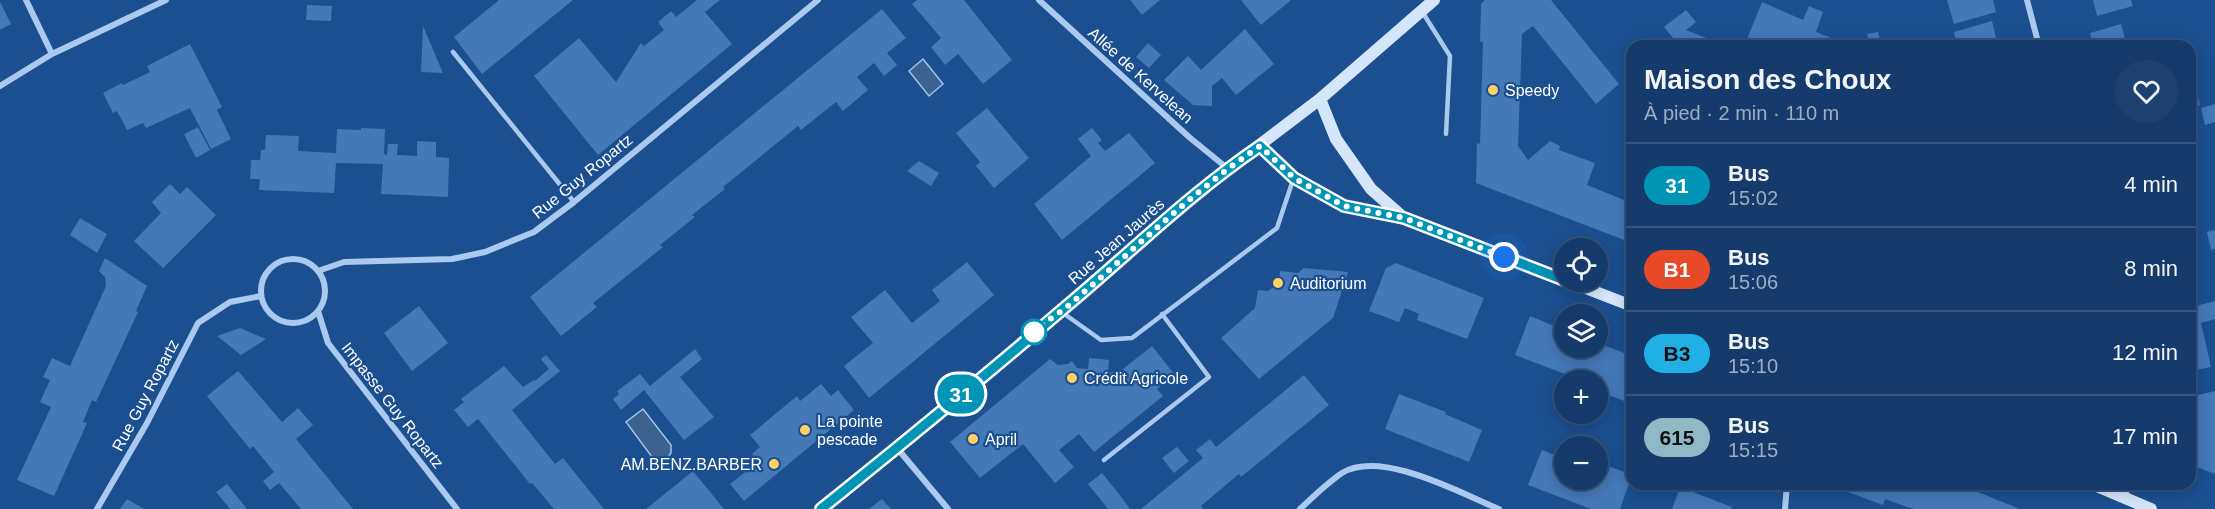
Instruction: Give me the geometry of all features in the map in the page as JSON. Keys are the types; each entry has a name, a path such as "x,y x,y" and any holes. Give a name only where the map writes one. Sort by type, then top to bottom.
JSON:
{"main road":[{"name":"Rue Jean Jaurès","path":"820,509 1061,311 1195,194 1320,99 1434,0"},
{"path":"1320,99 1336,139 1365,181 1404,218"},
{"path":"1260,146 1294,178 1344,206 1404,218 1554,276"},
{"path":"1596,292 1626,304"},
{"path":"2107,490 2151,509"}],"street":[{"path":"26,0 52,54"},
{"path":"0,86 52,54 166,0"},
{"name":"Rue Guy Ropartz","path":"318,271 344,262 452,259 485,252 534,232 574,202 818,0"},
{"name":"Allée de Kervelean","path":"1039,0 1189,137 1227,168"},
{"path":"2027,0 2037,40"},
{"path":"290,258 310,263 318,271 324,280 326,291 324,302 311,318 301,323 290,323 271,315 261,296 261,286 264,276 271,267 290,258"},
{"name":"Rue Guy Ropartz","path":"97,509 147,423 198,323 230,302 261,296"},
{"name":"Impasse Guy Ropartz","path":"318,311 328,343 457,509"},
{"path":"897,448 948,509"},
{"path":"1300,509 1343,472 1368,465 1399,468 1499,509"},
{"path":"1785,509 1787,490"},
{"path":"2124,497 2127,490"}],"lane":[{"path":"1422,11 1450,56 1446,134"},
{"path":"453,52 574,202"},
{"path":"1061,311 1101,340 1132,338 1277,228 1294,178"},
{"path":"1104,460 1209,377 1162,315"}],"water":[{"path":"923,59 943,84 929,96 909,71"},
{"path":"643,409 671,445 671,453 666,460 660,458 655,461 626,422"}],"building":[{"path":"499,0 573,0 482,74 454,37"},
{"path":"697,0 720,0 705,12 732,44 598,155 534,76 579,38 616,82 641,43 644,46 664,30 658,22 671,11 676,17"},
{"path":"917,0 964,0 1012,60 983,84 958,54 945,65 931,47 941,38 912,4"},
{"path":"1130,0 1160,0 1142,15"},
{"path":"1241,0 1291,0 1261,25"},
{"path":"1485,0 1551,0 1619,84 1596,104 1533,26 1522,34 1518,146 1528,160 1550,141 1560,146 1559,150 1595,163 1587,185 1626,201 1626,241 1476,183 1477,143 1480,144 1483,42 1480,41 1481,4"},
{"path":"1947,0 1993,0 1996,12 1954,24"},
{"path":"2093,0 2131,0 2133,6 2097,16"},
{"path":"0,2 11,24 0,30"},
{"path":"1762,2 1803,20 1809,6 1823,12 1816,32 1836,40 1747,40"},
{"path":"307,5 332,6 331,21 306,20"},
{"path":"882,9 906,38 887,53 897,65 884,76 874,63 857,77 868,90 843,111 836,102 801,130 798,126 723,187 725,189 692,215 695,217 660,245 663,247 593,303 597,307 561,336 530,297"},
{"path":"1686,10 1696,22 1686,30 1711,40 1673,40 1664,27"},
{"path":"1992,21 1997,40 1956,40 1954,32"},
{"path":"2121,24 2125,40 2092,40 2090,33"},
{"path":"423,26 443,73 421,72"},
{"path":"1245,29 1274,64 1236,95 1222,78 1212,86 1212,106 1193,105 1164,80 1188,56 1201,70"},
{"path":"1878,32 1880,40 1869,40 1867,34"},
{"path":"1148,43 1161,55 1149,68 1136,57"},
{"path":"190,44 222,107 217,110 231,139 211,149 190,108 146,128 143,123 127,130 117,111 113,113 103,93 150,72 147,66"},
{"path":"2196,88 2200,105 2196,106"},
{"path":"2215,104 2215,122 2205,125 2201,108"},
{"path":"987,108 1029,158 994,188 976,166 980,162 956,133"},
{"path":"198,127 210,150 196,158 184,134"},
{"path":"361,128 385,129 384,154 387,155 388,144 398,144 397,155 417,156 417,141 436,142 436,157 449,158 448,197 381,194 383,164 336,163 334,193 259,190 260,179 250,179 251,160 260,160 261,150 265,150 266,135 299,136 298,151 336,153 337,129 361,130"},
{"path":"1092,128 1102,140 1098,143 1105,151 1129,133 1155,163 1062,240 1034,204 1091,156 1078,139"},
{"path":"919,161 939,173 931,186 907,171"},
{"path":"170,184 180,194 187,187 216,215 163,268 134,241 161,213 152,202"},
{"path":"80,218 107,234 97,253 70,235"},
{"path":"2215,230 2215,249 2211,250 2207,232"},
{"path":"105,258 147,286 136,311 138,312 96,402 92,400 83,422 87,423 54,496 17,480 51,407 40,402 50,380 43,377 52,358 70,366 106,286 105,277 99,271"},
{"path":"967,262 994,295 869,398 844,366 873,343 851,317 885,290 912,323 940,301 932,290"},
{"path":"1396,263 1484,298 1467,339 1417,320 1419,314 1405,308 1399,322 1369,311 1386,268"},
{"path":"1304,268 1348,272 1333,318 1259,379 1221,338 1255,308 1258,290 1268,291 1279,283 1280,271 1298,273"},
{"path":"2215,301 2215,319 2201,323 2211,367 2196,370 2196,306"},
{"path":"419,306 448,343 412,371 384,333"},
{"path":"1530,316 1554,326 1554,358 1608,358 1608,347 1626,354 1626,402 1608,395 1608,370 1554,370 1515,355"},
{"path":"240,328 266,339 241,355 217,336"},
{"path":"1152,346 1175,375 1157,389 1163,396 1094,452 1079,434 1059,450 1074,467 1055,483 1023,444 980,478 950,442 1050,359 1058,365 1072,361 1077,368 1088,369 1089,358 1109,360 1108,372 1119,373 1125,380 1129,377 1123,369"},
{"path":"695,349 702,359 680,377 714,417 684,440 644,390 621,410 613,399 619,394 617,391 640,374 650,386"},
{"path":"546,355 560,371 512,410 555,464 563,458 604,509 554,509 532,483 530,484 478,419 468,427 454,410 464,402 461,399 504,366 523,387 535,381 549,369 541,359"},
{"path":"238,371 282,422 298,408 313,425 296,439 353,509 301,509 279,483 270,490 263,481 274,472 253,446 250,449 207,396"},
{"path":"1304,375 1329,405 1241,477 1239,474 1201,506 1203,509 1141,509 1203,458 1196,450 1210,439 1216,447"},
{"path":"821,384 831,396 838,390 854,410 744,501 730,484 758,462 752,454 760,447 750,435 797,396 800,401"},
{"path":"2215,391 2215,474 2197,467 2196,396"},
{"path":"1399,394 1446,412 1445,414 1482,430 1469,462 1385,429"},
{"path":"1177,447 1189,461 1174,473 1162,458"},
{"path":"1542,450 1554,455 1554,490 1608,490 1608,466 1626,473 1627,490 1620,509 1591,509 1528,485"},
{"path":"693,471 724,509 646,509"},
{"path":"1102,473 1130,509 1108,509 1088,484"},
{"path":"227,484 247,509 230,509 216,492"},
{"path":"1679,490 1688,490 1732,507 1731,509 1672,509"},
{"path":"1843,490 1973,490 2020,509 1913,509 1885,499 1883,505"},
{"path":"127,499 144,509 120,509"},
{"path":"882,499 891,509 869,509"}],"bus line":[{"name":"31","path":"821,509 1061,311 1195,194 1227,168 1260,146 1294,178 1344,206 1404,218 1554,276"}],"place":[{"name":"Speedy","path":"1493,90"},
{"name":"Auditorium","path":"1278,283"},
{"name":"Crédit Agricole","path":"1072,378"},
{"name":"La pointe pescade","path":"805,430"},
{"name":"April","path":"973,439"},
{"name":"AM.BENZ.BARBER","path":"774,464"}],"route":[{"path":"1034,332 1195,194 1227,168 1260,146 1294,178 1344,206 1404,218 1504,257"}]}
